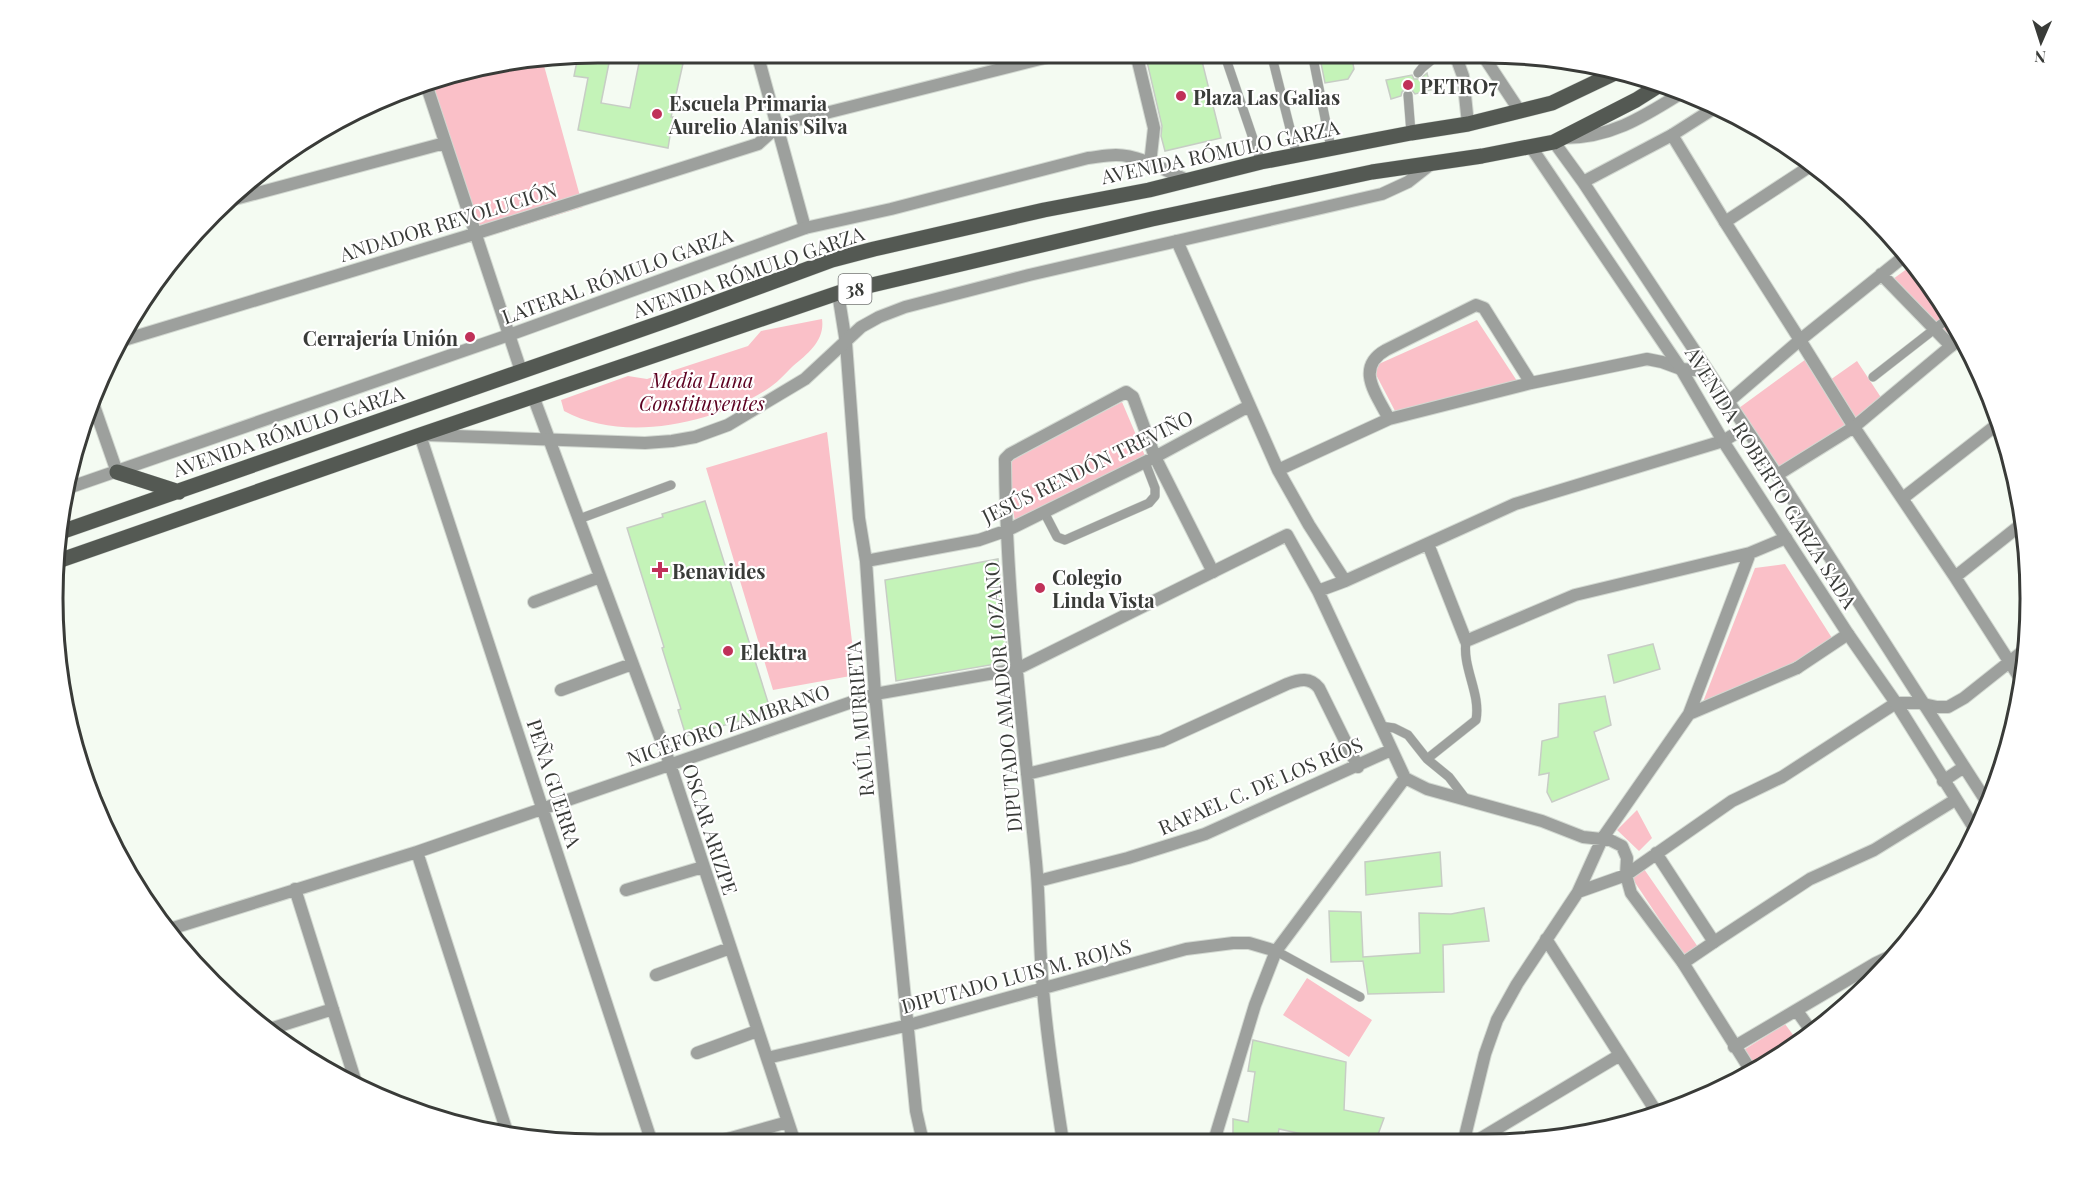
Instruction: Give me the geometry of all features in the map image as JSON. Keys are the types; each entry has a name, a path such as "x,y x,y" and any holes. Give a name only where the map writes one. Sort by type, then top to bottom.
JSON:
{"main road":[{"name":"AVENIDA RÓMULO GARZA","path":"68,530 853,255 1033,212 1149,190 1262,162 1468,124 1552,103 1605,77"},
{"name":"38","path":"64,559 838,293 1164,216 1372,172 1531,147 1558,140 1652,90"},
{"path":"117,472 179,492"}],"street":[{"path":"760,63 805,228"},
{"path":"778,126 1024,63"},
{"path":"1138,63 1154,128 1150,164"},
{"path":"1458,63 1463,76 1468,124"},
{"path":"1488,63 1519,110"},
{"path":"428,90 521,370"},
{"path":"1558,140 1587,138 1614,130 1646,115 1674,98"},
{"path":"1583,182 1671,135 1708,112"},
{"name":"ANDADOR REVOLUCIÓN","path":"131,338 474,234 758,144 778,126"},
{"path":"1671,135 1854,427 1955,577 2015,671"},
{"name":"AVENIDA ROBERTO GARZA SADA","path":"1558,140 1583,182 1777,475 1982,795"},
{"path":"245,196 445,143"},
{"name":"AVENIDA ROBERTO GARZA SADA","path":"1531,147 1681,369 1723,441 1848,634 1896,703 1970,823"},
{"name":"LATERAL RÓMULO GARZA","path":"75,486 509,335 805,228 891,209 1088,158 1118,155 1150,164 1187,180"},
{"path":"420,435 645,442 695,437 728,425 805,379 861,327 905,307 1029,275 1382,195 1408,182 1431,164"},
{"path":"1725,222 1805,170"},
{"path":"1177,241 1278,470 1309,525 1345,581"},
{"path":"1728,402 1899,260"},
{"path":"1881,274 1951,346"},
{"name":"RAÚL MURRIETA","path":"838,293 846,343 859,518 866,561 875,694 916,1111 921,1134"},
{"path":"1389,419 1370,377 1370,365 1373,360 1386,350 1476,305 1484,308 1531,383"},
{"path":"1777,475 1854,427 1955,343"},
{"path":"1278,470 1389,419 1531,383 1647,359 1681,369 1708,371"},
{"name":"DIPUTADO AMADOR LOZANO","path":"1062,1134 1050,1056 1043,987 1038,881 1017,669 1006,457 1122,393 1129,392 1133,397 1150,459"},
{"name":"OSCAR ARIZPE","path":"533,396 670,764 792,1134"},
{"name":"JESÚS RENDÓN TREVIÑO","path":"866,561 978,540 1008,530 1150,459 1249,406"},
{"path":"96,413 117,472"},
{"path":"1745,428 1723,441 1515,504 1318,591 1405,777 1427,789 1466,798 1542,821 1583,837 1602,838 1622,846 1627,858 1626,875 1631,893 1683,963 1747,1065"},
{"path":"1903,498 1993,428"},
{"name":"PEÑA GUERRA","path":"420,435 649,1134"},
{"path":"1150,459 1213,572"},
{"path":"1955,577 2015,529"},
{"name":"NICÉFORO ZAMBRANO","path":"176,927 417,852 875,694 1017,669 1287,535 1318,591"},
{"path":"1428,544 1466,641 1575,595 1750,553 1786,538"},
{"path":"1465,1134 1485,1054 1497,1020 1516,984 1578,892 1602,838 1689,714 1750,553"},
{"path":"534,602 600,577"},
{"path":"1689,714 1797,668 1848,634"},
{"path":"1578,892 1626,875 1732,801 1782,777 1896,703 1910,702 1948,707 1964,698 2016,655"},
{"path":"561,690 632,664"},
{"path":"1027,774 1162,741 1287,684 1308,680 1319,688 1358,766"},
{"name":"RAFAEL C. DE LOS RÍOS","path":"1038,881 1128,858 1205,834 1391,750"},
{"path":"1943,781 1964,767"},
{"path":"1216,1134 1255,1005 1276,951 1405,777"},
{"path":"1683,963 1810,879 1874,850 1955,800"},
{"path":"417,852 505,1126"},
{"path":"1656,854 1714,942"},
{"path":"626,890 703,867"},
{"path":"295,889 353,1074"},
{"path":"1546,939 1653,1107"},
{"name":"DIPUTADO LUIS M. ROJAS","path":"767,1058 909,1025 1186,949 1249,943 1276,951"},
{"path":"656,975 730,948"},
{"path":"1734,1047 1877,963"},
{"path":"278,1027 333,1009"},
{"path":"1797,1011 1807,1025"},
{"path":"697,1053 757,1031"},
{"path":"1488,1134 1620,1055"},
{"path":"745,1134 788,1122"}],"lane":[{"path":"1227,63 1262,162"},
{"path":"1273,63 1297,156"},
{"path":"1314,63 1331,148"},
{"path":"1418,73 1428,63"},
{"path":"1408,95 1412,133"},
{"path":"1873,377 1943,323"},
{"path":"1044,512 1057,537 1065,540 1149,503 1155,496 1150,459"},
{"path":"579,519 671,485"},
{"path":"1427,759 1476,720 1478,710 1466,661 1466,641"},
{"path":"1380,726 1401,730 1408,735 1427,759 1449,777 1466,798"},
{"path":"1276,951 1360,997"}],"green space":[{"path":"544,66 583,207 483,238 434,89 494,73"},
{"path":"1906,269 1930,301 1953,340 1951,341 1893,279"},
{"name":"Media Luna Constituyentes","path":"822,319 821,333 815,346 777,382 744,402 720,412 666,425 639,427 613,426 587,421 564,411 561,400 628,376 647,379 748,346 761,331"},
{"path":"1477,320 1519,384 1395,411 1372,367"},
{"path":"1813,354 1830,380 1857,361 1882,399 1781,469 1739,408"},
{"path":"1122,402 1145,456 1015,523 1007,461"},
{"path":"827,432 856,675 773,690 706,468"},
{"path":"1785,564 1832,638 1793,664 1703,702 1755,568"},
{"path":"1637,810 1652,838 1639,851 1617,830"},
{"path":"1644,869 1698,947 1684,956 1632,878"},
{"path":"1307,978 1372,1020 1349,1057 1283,1015"},
{"path":"1785,1024 1793,1035 1750,1063 1742,1051"}],"building":[{"path":"609,63 601,103 630,108 639,63 683,63 671,117 673,117 668,148 578,130 588,78 574,76 576,64"},
{"name":"Plaza Las Galias","path":"1147,63 1202,63 1221,138 1165,151 1161,136 1162,126"},
{"path":"1321,63 1353,63 1354,69 1348,79 1325,83"},
{"name":"PETRO7","path":"1427,73 1431,90 1415,94 1407,88 1401,96 1391,99 1386,80 1412,75 1414,79 1420,79"},
{"path":"705,501 771,712 686,736 678,710 681,709 662,648 664,647 627,528"},
{"path":"998,559 1008,662 896,681 885,580"},
{"path":"1653,644 1660,669 1614,683 1608,655"},
{"path":"1605,696 1611,725 1594,732 1609,779 1552,802 1547,792 1549,773 1539,775 1542,741 1558,737 1559,704"},
{"path":"1440,852 1442,886 1366,895 1365,862"},
{"path":"1484,908 1489,941 1443,945 1444,992 1368,994 1363,961 1331,962 1329,911 1361,912 1363,957 1420,953 1419,913 1451,914"},
{"path":"1253,1040 1346,1062 1344,1110 1384,1118 1378,1134 1302,1134 1279,1129 1278,1134 1233,1134 1233,1119 1248,1122 1255,1072 1248,1071"}],"place":[{"name":"PETRO7","path":"1408,85"},
{"name":"Plaza Las Galias","path":"1181,96"},
{"name":"Escuela Primaria Aurelio Alanis Silva","path":"657,114"},
{"name":"Cerrajería Unión","path":"470,337"},
{"name":"Benavides","path":"660,570"},
{"name":"Colegio Linda Vista","path":"1040,588"},
{"name":"Elektra","path":"728,651"}]}
